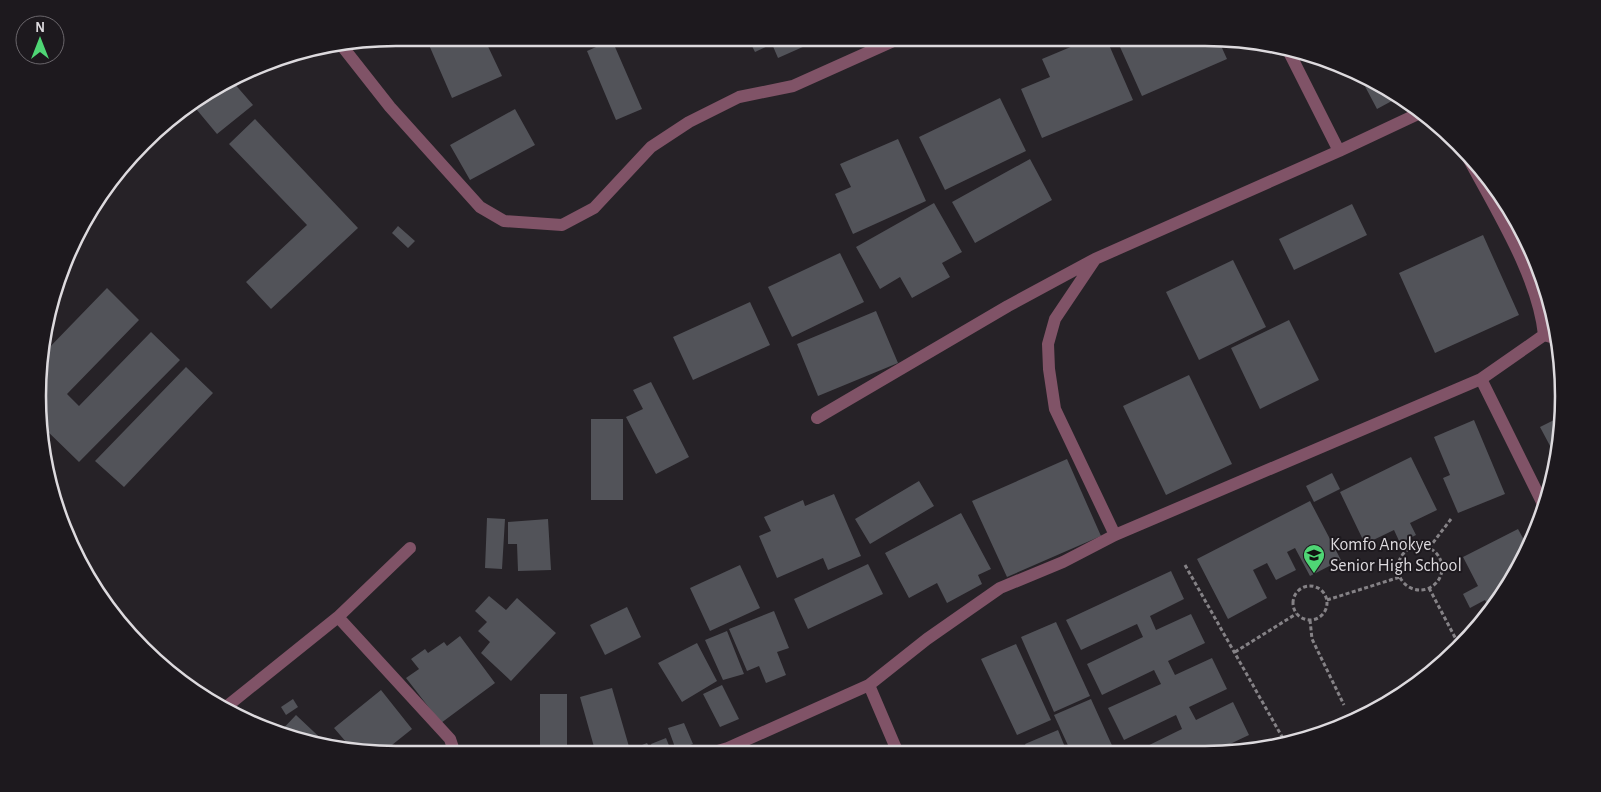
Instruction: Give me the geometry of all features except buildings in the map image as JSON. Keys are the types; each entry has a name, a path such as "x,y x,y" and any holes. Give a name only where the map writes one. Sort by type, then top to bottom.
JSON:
{"street":[{"path":"345,50 396,114 480,207 504,221 562,226 594,208 651,147 688,122 739,97 793,86 882,46"},
{"path":"1292,57 1339,151"},
{"path":"817,418 1008,306 1095,258 1339,151 1414,116"},
{"path":"1480,180 1523,263 1542,312 1544,335"},
{"path":"1095,258 1055,319 1048,344 1049,369 1055,409 1114,536"},
{"path":"1544,335 1550,337"},
{"path":"732,746 869,685 927,639 1000,588 1062,562 1114,536 1481,379 1544,335"},
{"path":"1481,379 1540,497"},
{"path":"230,704 338,617 410,548"},
{"path":"338,617 450,739 452,746"},
{"path":"869,685 895,746"}],"path":[{"path":"1429,548 1451,519"},
{"path":"1412,548 1429,548 1436,552 1442,568 1436,584 1420,590 1412,588 1405,584 1400,577 1400,560 1412,548"},
{"path":"1185,564 1282,737"},
{"path":"1327,600 1400,577"},
{"path":"1296,614 1293,599 1303,588 1318,589 1327,600"},
{"path":"1429,588 1456,639"},
{"path":"1296,614 1310,620 1317,619 1323,614 1327,600"},
{"path":"1235,652 1296,614"},
{"path":"1310,620 1312,639 1349,715"}],"place":[{"name":"Komfo Anokye Senior High School","path":"1314,574"}]}
